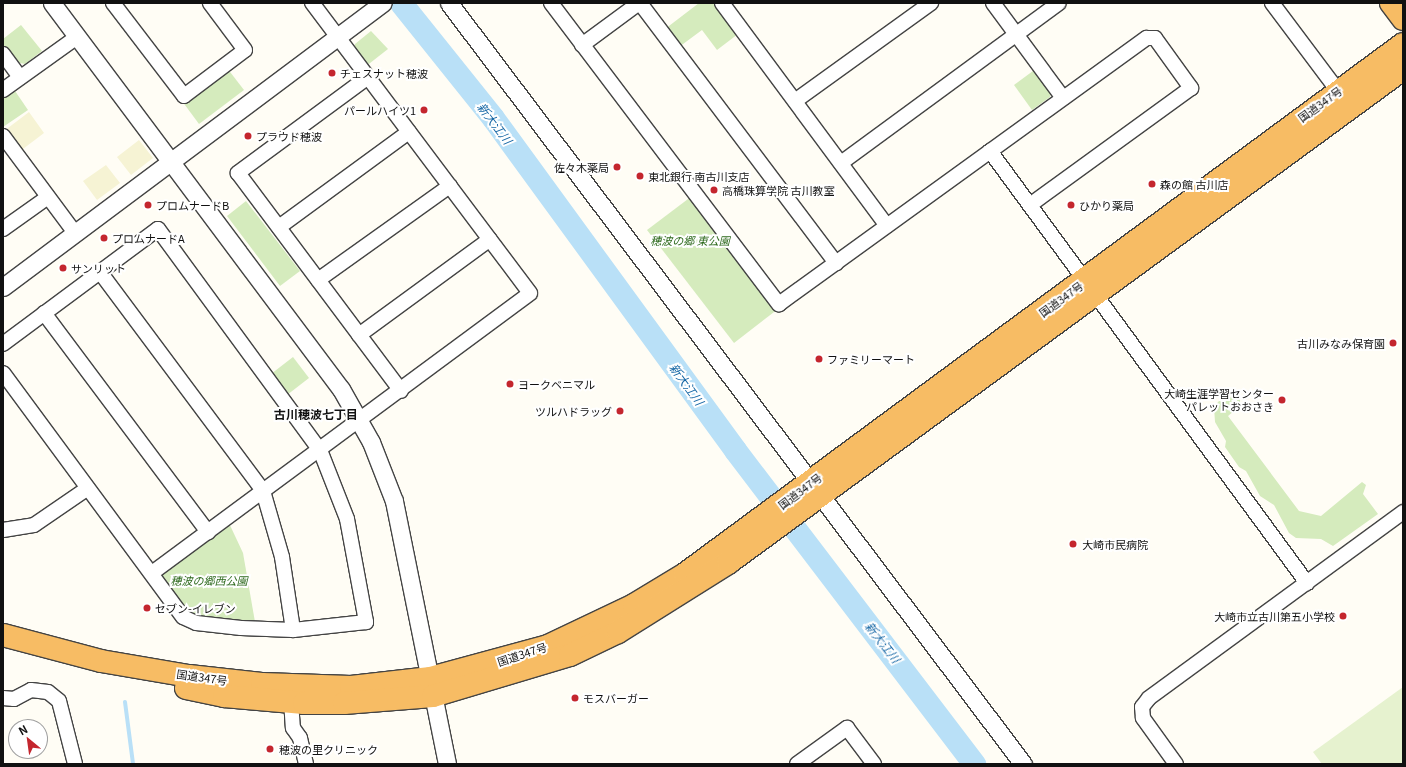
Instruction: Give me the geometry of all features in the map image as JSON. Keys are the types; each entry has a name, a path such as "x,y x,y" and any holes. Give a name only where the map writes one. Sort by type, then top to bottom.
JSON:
{"highway":[{"path":"1391,3 1403,19"},
{"name":"国道347号","path":"1090,287 1338,91 1403,44"},
{"name":"国道347号","path":"3,635 101,661 154,681 224,696 344,703 432,687 508,676 577,652 677,598 761,530 1090,287 1403,69"},
{"name":"国道347号","path":"101,661 262,684 352,687 432,687"}],"street":[{"path":"52,3 341,389 359,421 385,472 394,501 447,764"},
{"path":"113,3 184,96 245,50 210,3"},
{"path":"152,573 401,391 530,293 312,3"},
{"path":"449,3 808,496 1023,764"},
{"path":"551,3 779,304 1147,38 1155,38 1191,88 1030,205"},
{"path":"582,45 640,3 836,263"},
{"path":"722,3 887,226"},
{"path":"795,101 931,3"},
{"path":"993,3 1063,98"},
{"path":"841,163 1059,3"},
{"path":"1272,3 1338,91"},
{"path":"3,287 338,39 380,6"},
{"path":"3,90 77,37"},
{"path":"3,54 20,77"},
{"path":"368,77 238,173 401,391"},
{"path":"278,227 409,132"},
{"path":"4,139 76,233"},
{"path":"990,151 1307,583"},
{"path":"318,280 450,186"},
{"path":"3,229 48,197"},
{"path":"3,344 158,229 320,450 347,519 366,622 294,630 196,623 183,617 3,373"},
{"path":"359,335 490,240"},
{"path":"100,272 263,491 282,557 294,630"},
{"path":"44,313 208,532"},
{"path":"3,530 34,525 88,488"},
{"path":"1176,764 1143,718 1146,703 1403,512"},
{"path":"3,698 14,699 31,690 48,692 59,700 75,764"},
{"path":"291,701 293,728 300,738 306,764"},
{"path":"806,762 847,728 874,764"}],"shaded area":[{"path":"29,112 44,133 19,152 4,131"},
{"path":"139,140 153,158 131,175 117,157"},
{"path":"106,165 120,183 97,200 83,181"}],"green space":[{"path":"699,3 716,3 738,34 717,50 702,30 679,47 665,29"},
{"path":"21,25 42,51 25,64 15,62 3,46 3,39"},
{"path":"371,31 388,49 365,67 353,51 355,44"},
{"path":"227,68 244,90 199,124 182,101"},
{"path":"1037,68 1052,88 1050,97 1032,110 1014,85"},
{"path":"13,88 28,110 3,127 3,95"},
{"name":"穂波の郷 東公園","path":"692,196 778,309 734,343 647,230"},
{"path":"246,201 300,271 280,286 227,216"},
{"path":"293,357 309,378 287,395 271,374"},
{"path":"1235,396 1240,398 1240,406 1228,416 1299,511 1321,516 1362,482 1366,485 1363,494 1378,514 1333,546 1321,539 1296,538 1289,533 1274,505 1260,496 1246,471 1239,467 1225,447 1226,441 1215,422 1214,407 1219,401"},
{"name":"穂波の郷西公園","path":"228,521 243,553 255,622 188,614 160,582 161,570"},
{"path":"1403,687 1403,764 1322,764 1313,752"}],"waterway":[{"name":"新大江川","path":"401,3 493,118 735,450 974,764"},
{"path":"125,702 133,764"}],"place":[{"name":"チェスナット穂波","path":"332,73"},
{"name":"パールハイツ1","path":"424,110"},
{"name":"プラウド穂波","path":"248,136"},
{"name":"佐々木薬局","path":"617,167"},
{"name":"東北銀行 南古川支店","path":"640,176"},
{"name":"森の館 古川店","path":"1152,184"},
{"name":"高橋珠算学院 古川教室","path":"714,190"},
{"name":"プロムナードB","path":"148,205"},
{"name":"ひかり薬局","path":"1071,205"},
{"name":"プロムナードA","path":"104,238"},
{"name":"サンリット","path":"63,268"},
{"name":"古川みなみ保育園","path":"1393,343"},
{"name":"ファミリーマート","path":"819,359"},
{"name":"ヨークベニマル","path":"510,384"},
{"name":"大崎生涯学習センター パレットおおさき","path":"1282,400"},
{"name":"ツルハドラッグ","path":"620,411"},
{"name":"大崎市民病院","path":"1073,544"},
{"name":"セブン-イレブン","path":"147,608"},
{"name":"大崎市立古川第五小学校","path":"1343,616"},
{"name":"モスバーガー","path":"575,698"},
{"name":"穂波の里クリニック","path":"270,749"}],"district":[{"name":"古川穂波七丁目","path":"316,414"}]}
